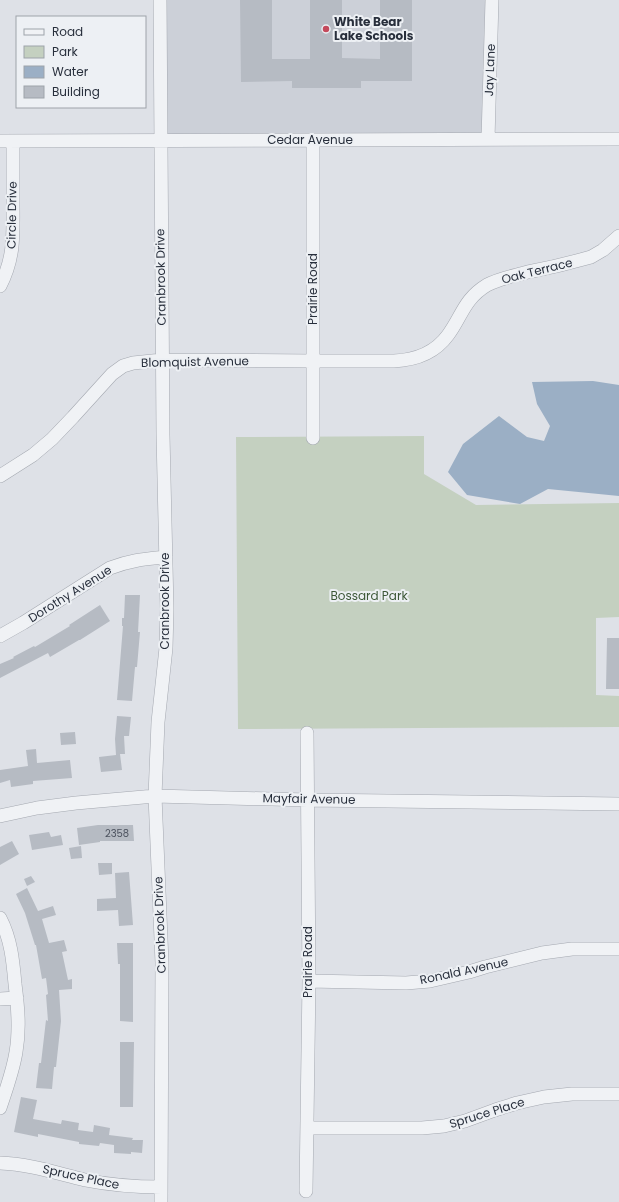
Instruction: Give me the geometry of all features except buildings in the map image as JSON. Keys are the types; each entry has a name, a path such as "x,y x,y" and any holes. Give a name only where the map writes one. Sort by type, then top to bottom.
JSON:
{"street":[{"name":"Cranbrook Drive","path":"160,0 162,360 167,609 166,648 158,722 155,796 162,963 162,1202"},
{"name":"Jay Lane","path":"488,139 492,0"},
{"name":"Cedar Avenue","path":"0,141 619,139"},
{"name":"Prairie Road","path":"313,140 313,438"},
{"name":"Circle Drive","path":"0,286 9,264 13,240 13,141"},
{"name":"Oak Terrace","path":"313,361 394,361 417,358 430,352 440,344 447,336 467,303 488,285 505,278 591,257 604,250 619,236"},
{"name":"Blomquist Avenue","path":"0,476 33,455 52,439 112,374 123,366 133,363 162,360 313,361"},
{"name":"Dorothy Avenue","path":"0,636 110,568 125,562 166,557"},
{"name":"Prairie Road","path":"306,1191 308,981 307,733"},
{"name":"Mayfair Avenue","path":"0,816 37,808 155,796 307,800 619,804"},
{"path":"0,918 10,944 14,964 18,1030 16,1051 11,1075 0,1108"},
{"name":"Ronald Avenue","path":"308,981 406,983 430,981 542,953 572,949 619,948"},
{"path":"0,999 17,998"},
{"name":"Spruce Place","path":"307,1128 422,1128 444,1126 465,1121 518,1103 544,1097 572,1094 619,1094"},
{"name":"Spruce Place","path":"0,1163 40,1168 111,1185 161,1187"}],"shaded area":[{"path":"160,0 492,0 488,139 161,141"}],"green space":[{"name":"Bossard Park","path":"424,436 424,474 476,505 619,503 619,617 596,618 596,695 619,696 619,727 238,729 236,437"}],"water":[{"path":"593,381 619,385 619,496 548,489 520,504 467,495 448,472 463,444 499,416 527,437 544,441 550,426 537,404 532,382"}],"place":[{"name":"White Bear Lake Schools","path":"326,29"}]}
